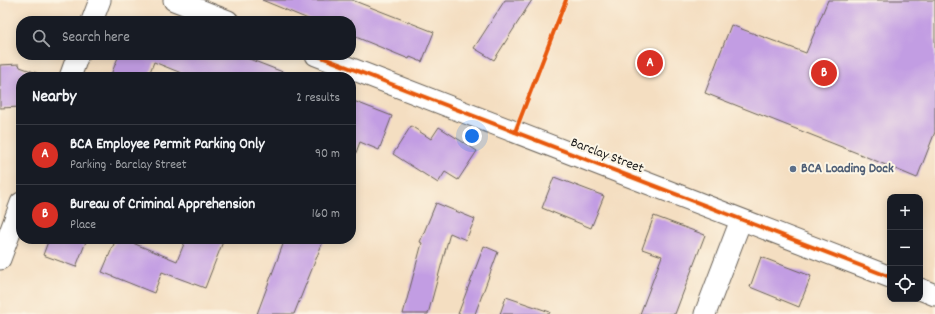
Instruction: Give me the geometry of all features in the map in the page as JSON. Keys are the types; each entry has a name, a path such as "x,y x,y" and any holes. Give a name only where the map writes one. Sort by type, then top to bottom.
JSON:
{"street":[{"path":"94,16 100,0"},
{"path":"174,0 215,16"},
{"path":"72,72 76,60"},
{"name":"Barclay Street","path":"329,60 887,276"},
{"path":"0,259 16,216"},
{"path":"705,314 741,220"},
{"path":"923,290 935,295"}],"building":[{"path":"262,0 352,0 434,32 422,62 410,57 409,59 356,37 356,16 301,16"},
{"path":"505,0 532,0 494,60 474,48"},
{"path":"828,0 935,0 935,132 917,178 705,93 731,25 806,53"},
{"path":"117,60 252,60 283,72 179,72 154,62 150,72 112,72"},
{"path":"19,64 20,67 34,72 16,72 16,107 0,108 0,65"},
{"path":"356,102 392,116 379,150 360,142 356,152"},
{"path":"411,126 431,139 439,127 477,151 458,180 445,172 438,183 393,154"},
{"path":"554,177 604,196 591,228 542,208"},
{"path":"436,203 475,219 466,240 450,233 428,314 403,314 422,243 420,242"},
{"path":"654,216 705,235 675,314 640,314 662,256 642,249"},
{"path":"47,244 85,244 76,267 43,255"},
{"path":"114,244 135,244 177,261 184,244 222,244 205,288 162,272 154,293 102,272"},
{"path":"283,244 322,244 294,314 257,314"},
{"path":"484,246 498,252 475,314 458,314"},
{"path":"761,257 811,276 799,307 750,287"},
{"path":"506,297 550,312 549,314 500,314"}],"cycle path":[{"path":"515,132 566,0"},
{"path":"329,60 887,276"}],"place":[{"name":"BCA Employee Permit Parking Only","path":"650,63"},
{"name":"Bureau of Criminal Apprehension","path":"824,73"},
{"name":"BCA Loading Dock","path":"793,169"}]}
